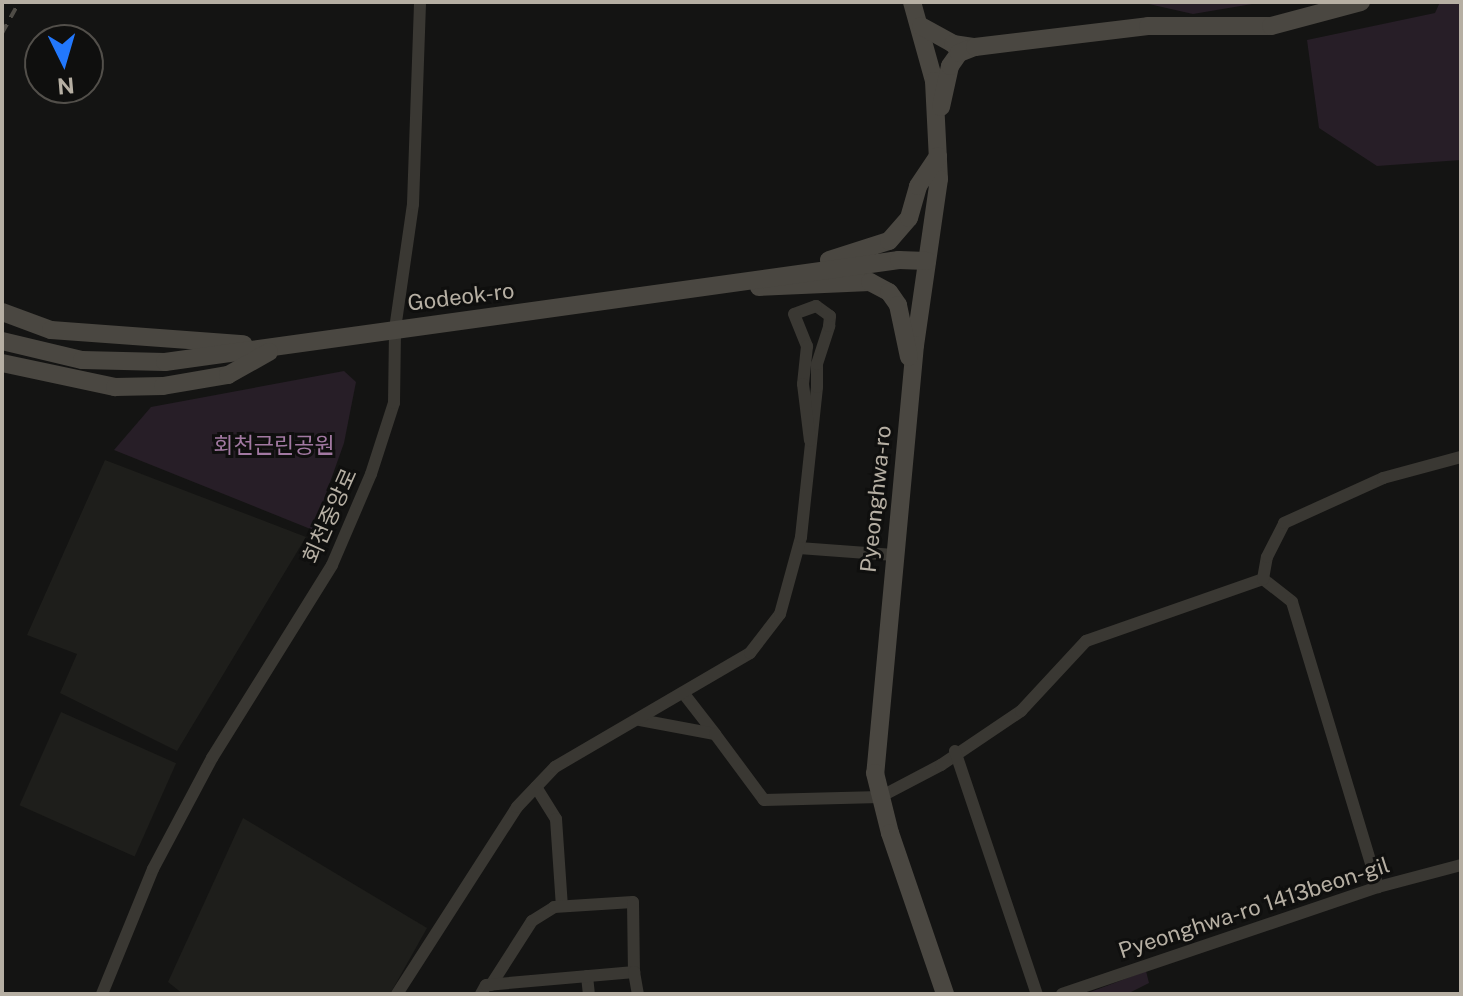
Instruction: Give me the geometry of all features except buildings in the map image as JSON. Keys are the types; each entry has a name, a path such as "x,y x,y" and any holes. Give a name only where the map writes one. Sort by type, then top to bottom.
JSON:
{"main road":[{"name":"Pyeonghwa-ro","path":"912,2 921,26 938,116 939,153 913,370 876,741 880,797 945,994"},
{"path":"938,116 950,66 959,53 975,47 1148,26 1271,26 1361,2"},
{"path":"921,26 953,44 975,47"},
{"path":"766,278 889,241 909,218 918,186 939,153"},
{"name":"Godeok-ro","path":"2,341 82,360 137,361 278,347 905,259 927,261"},
{"path":"720,285 790,289 870,282 889,292 898,305 913,370"},
{"path":"2,312 51,330 278,347"},
{"path":"2,363 87,383 163,386 228,375 278,347"}],"street":[{"name":"회천중앙로","path":"102,994 153,869 212,758 332,565 371,474 394,403 395,329 413,204 420,2"},
{"path":"397,994 473,872 536,787 555,767 750,653 780,614 799,548 810,441 820,343 829,326 830,316 816,306 794,314 807,346 803,384 810,441"},
{"path":"1263,579 1267,557 1284,523 1383,478 1461,457"},
{"path":"799,548 894,555"},
{"path":"684,694 764,800 880,797 941,765 955,751 1021,711 1086,641 1263,579"},
{"path":"1263,579 1292,602 1378,887"},
{"path":"637,720 715,734"},
{"path":"955,751 1037,994"},
{"path":"536,787 556,819 562,906"},
{"name":"Pyeonghwa-ro 1413beon-gil","path":"1062,994 1378,887 1461,865"},
{"path":"486,990 532,921 562,906 633,902 634,972 638,994"},
{"path":"486,990 546,980 634,972"},
{"path":"587,976 589,994"},
{"path":"546,980 547,994"}],"shaded area":[{"path":"105,460 306,537 177,751 60,693 77,654 27,635"},
{"path":"61,712 176,763 135,856 20,805"},
{"path":"243,818 427,928 390,994 183,994 168,982"}],"green space":[{"path":"1140,2 1264,2 1193,14"},
{"path":"1440,2 1461,2 1461,160 1377,166 1319,128 1307,40 1435,13"},
{"name":"회천근린공원","path":"344,371 356,382 344,443 313,530 114,450 151,407"},
{"path":"1146,971 1149,983 1127,994 1085,994"}],"railway":[{"path":"2,33 19,2"}]}
